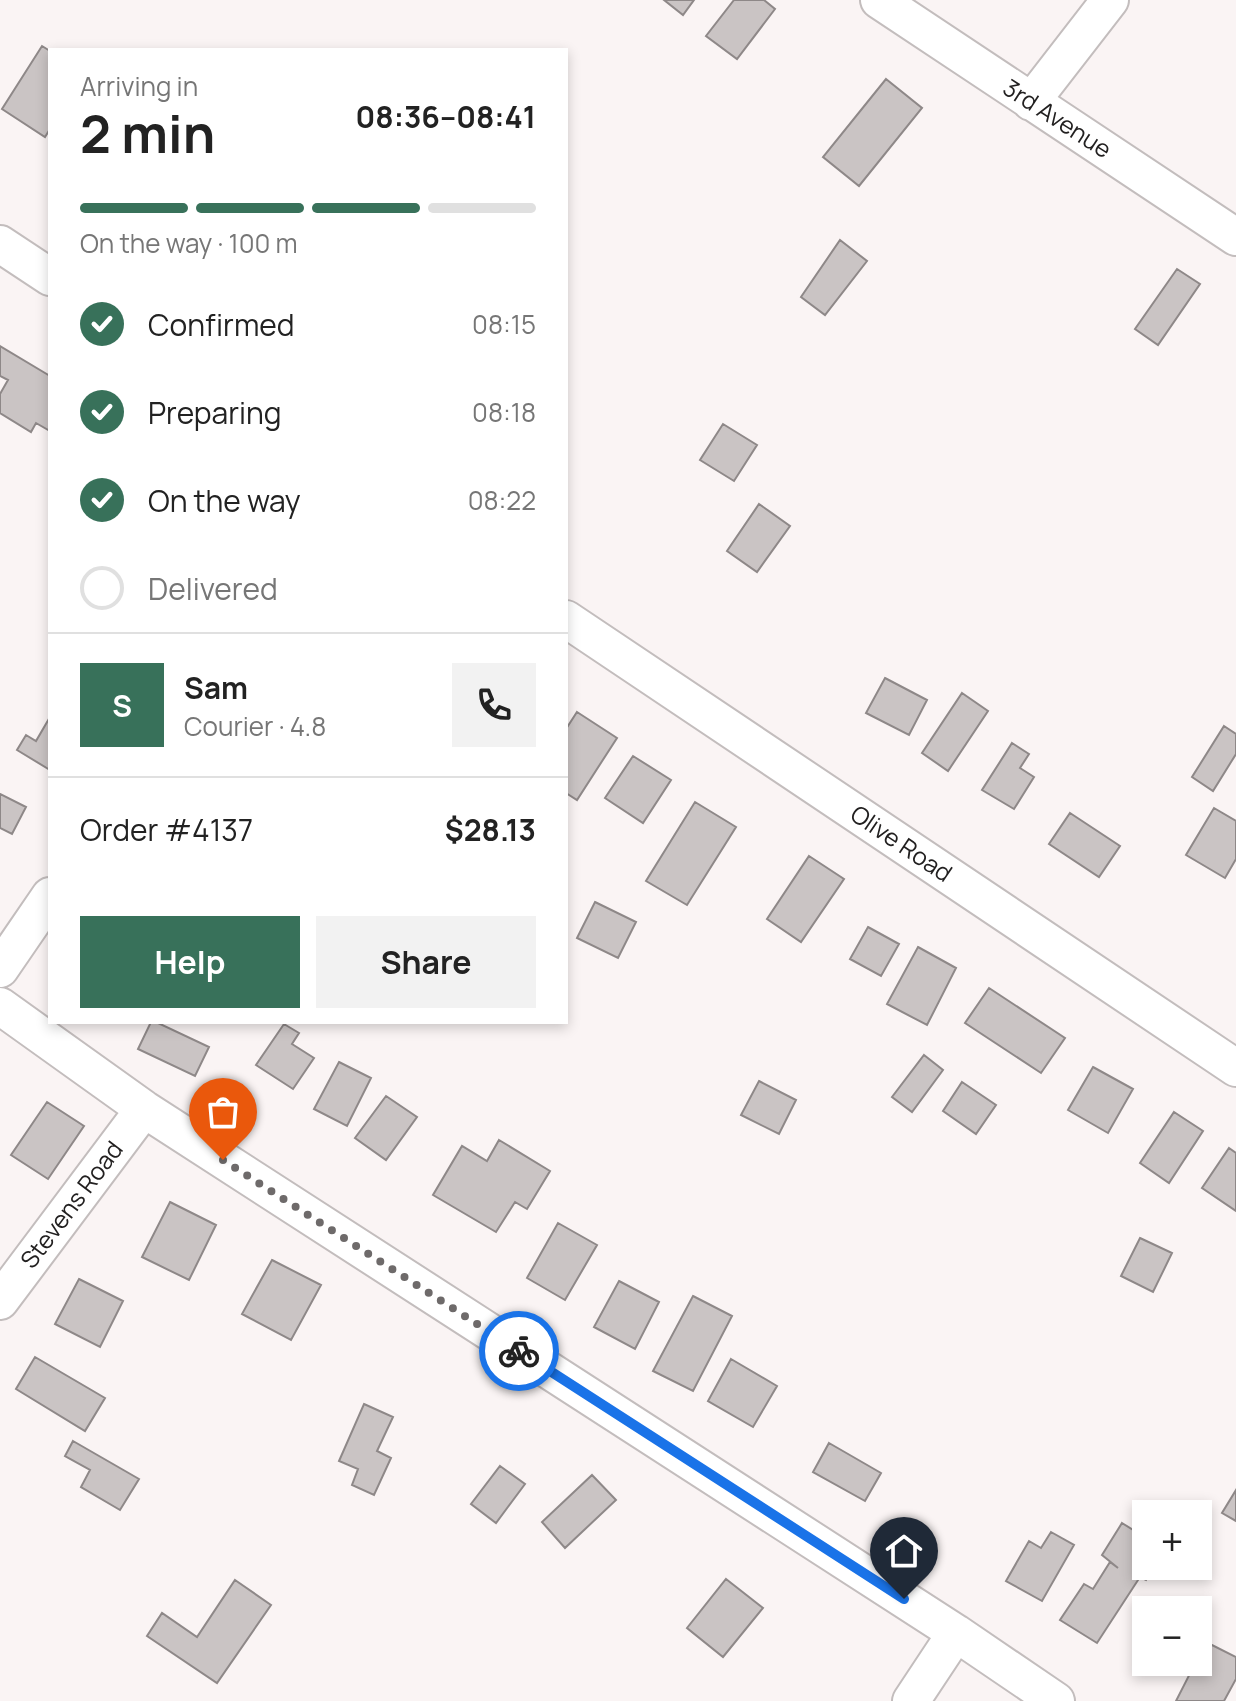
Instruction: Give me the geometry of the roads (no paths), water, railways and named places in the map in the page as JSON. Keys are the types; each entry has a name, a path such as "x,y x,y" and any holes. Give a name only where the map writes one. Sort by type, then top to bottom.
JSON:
{"street":[{"name":"3rd Avenue","path":"879,0 1236,237"},
{"path":"1031,102 1110,0"},
{"path":"0,244 48,276"},
{"name":"Olive Road","path":"568,620 1236,1068"},
{"path":"0,969 48,899"},
{"path":"0,1006 144,1109 956,1633 1056,1701"},
{"name":"Stevens Road","path":"0,1301 144,1109"},
{"path":"911,1701 956,1633"}]}
